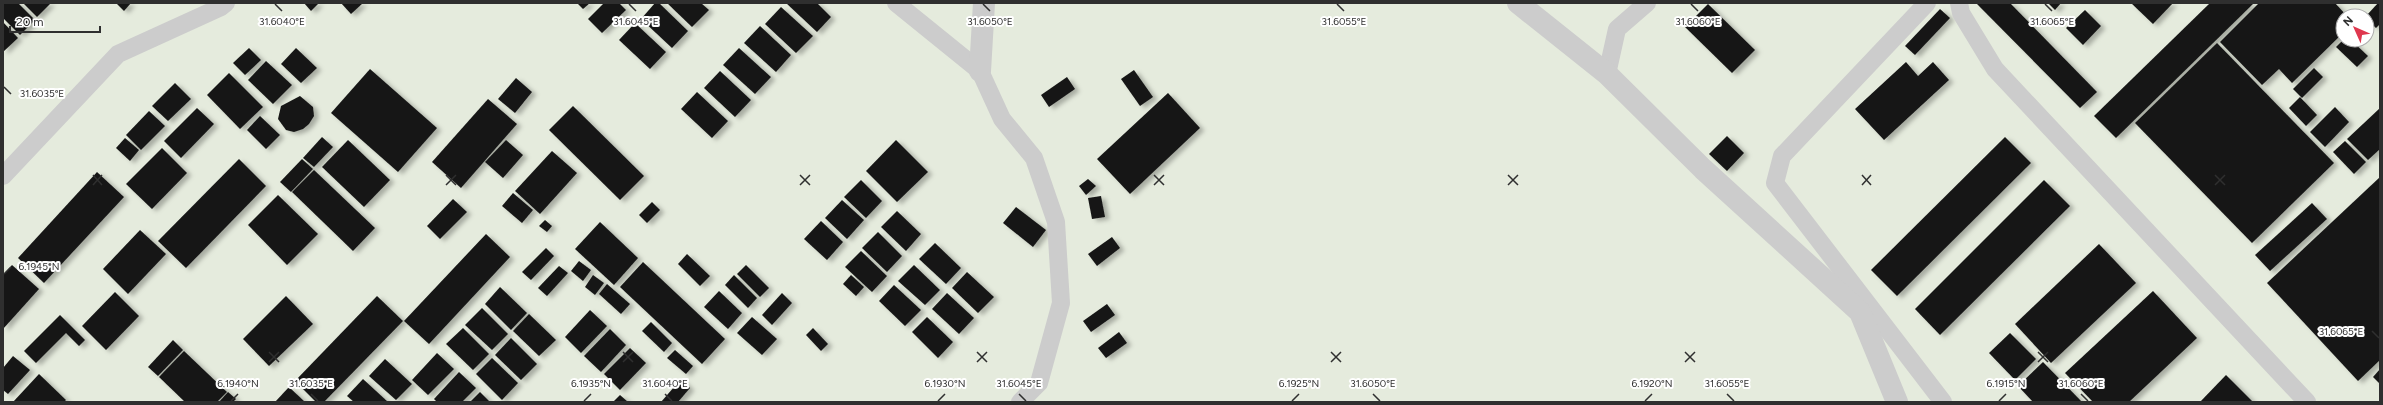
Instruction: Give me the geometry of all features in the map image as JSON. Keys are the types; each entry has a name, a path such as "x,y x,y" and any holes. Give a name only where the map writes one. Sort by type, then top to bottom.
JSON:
{"street":[{"path":"980,72 984,3"},
{"path":"1518,3 1607,74 1703,169 1860,312 1897,402"}],"lane":[{"path":"3,176 118,54 221,7 226,3"},
{"path":"896,3 980,72 1002,119 1034,158 1056,222 1060,303 1039,383 1020,402"},
{"path":"1607,74 1617,30 1648,3"},
{"path":"1927,3 1782,156 1775,183 1943,402"},
{"path":"1959,3 1961,13 1995,69 2307,402"}],"shaded area":[{"path":"3,3 2380,3 2380,402 3,402"}],"building":[{"path":"3,3 18,3 35,20 20,35 3,18"},
{"path":"23,3 51,3 37,17"},
{"path":"116,3 131,3 124,11"},
{"path":"304,3 319,3 311,11"},
{"path":"341,3 363,3 351,14"},
{"path":"577,3 590,3 583,9"},
{"path":"604,3 619,3 626,10 602,33 588,19"},
{"path":"655,3 659,3 688,31 672,48 641,19"},
{"path":"667,3 701,3 709,10 692,27"},
{"path":"786,3 817,3 831,17 817,32"},
{"path":"1976,3 2010,3 2097,92 2080,108"},
{"path":"2048,3 2061,3 2055,10"},
{"path":"2131,3 2173,3 2153,24"},
{"path":"2210,3 2254,3 2116,138 2094,116"},
{"path":"2259,3 2335,3 2340,8 2335,8 2335,41 2292,83 2279,69 2262,85 2220,42"},
{"path":"2378,3 2380,3 2380,24 2376,28 2375,8 2373,8"},
{"path":"1708,4 1755,50 1732,73 1685,27"},
{"path":"781,7 813,36 796,53 765,24"},
{"path":"1940,9 1950,18 1915,55 1905,46"},
{"path":"2085,10 2101,26 2083,45 2066,28"},
{"path":"3,22 18,38 3,52"},
{"path":"635,23 666,52 650,69 619,40"},
{"path":"760,26 791,55 776,72 744,43"},
{"path":"2217,43 2334,163 2252,243 2135,123"},
{"path":"249,48 261,60 245,75 233,63"},
{"path":"296,48 317,68 301,83 281,64"},
{"path":"739,48 771,77 755,94 723,65"},
{"path":"2337,48 2360,48 2368,56 2357,67"},
{"path":"266,61 292,85 273,104 248,80"},
{"path":"1906,62 1918,76 1933,62 1949,80 1884,140 1855,109"},
{"path":"2314,68 2323,77 2302,98 2293,89"},
{"path":"370,69 437,128 398,172 331,113"},
{"path":"1134,70 1153,97 1140,106 1121,79"},
{"path":"720,71 751,100 735,117 704,88"},
{"path":"229,73 263,107 240,129 207,95"},
{"path":"1067,77 1075,89 1049,107 1041,95"},
{"path":"516,78 532,92 515,113 498,99"},
{"path":"175,83 191,99 168,121 152,106"},
{"path":"697,92 728,121 712,138 681,109"},
{"path":"1168,93 1200,128 1130,194 1097,159"},
{"path":"300,96 313,107 314,116 309,124 303,129 294,132 286,130 278,119 281,106"},
{"path":"2300,97 2317,115 2306,126 2289,108"},
{"path":"488,99 517,124 461,188 432,162"},
{"path":"573,106 644,176 620,200 549,130"},
{"path":"2335,107 2349,122 2325,147 2310,132"},
{"path":"197,108 214,124 181,158 164,141"},
{"path":"2380,108 2380,149 2368,160 2347,139"},
{"path":"149,111 165,126 141,150 126,135"},
{"path":"260,116 280,135 266,149 247,130"},
{"path":"1727,136 1744,153 1727,171 1709,154"},
{"path":"322,137 333,147 314,167 303,158"},
{"path":"2005,137 2031,163 1897,296 1871,270"},
{"path":"125,138 139,150 130,161 116,148"},
{"path":"348,140 390,180 364,207 322,167"},
{"path":"506,140 523,155 503,178 485,162"},
{"path":"896,140 928,172 897,202 866,171"},
{"path":"2345,141 2366,162 2354,174 2333,152"},
{"path":"162,148 187,173 152,209 126,184"},
{"path":"552,151 577,173 540,214 515,191"},
{"path":"239,159 266,186 186,268 158,241"},
{"path":"302,159 313,169 291,192 280,182"},
{"path":"314,170 375,228 353,251 292,192"},
{"path":"97,172 124,197 44,283 18,258"},
{"path":"2380,177 2380,360 2358,381 2267,283"},
{"path":"1088,179 1096,186 1086,195 1079,186"},
{"path":"861,180 882,201 866,218 844,197"},
{"path":"2044,180 2070,206 1940,335 1915,309"},
{"path":"513,193 533,210 522,223 502,206"},
{"path":"278,195 318,234 287,265 248,225"},
{"path":"1101,196 1105,217 1092,219 1088,198"},
{"path":"453,199 467,212 440,239 427,226"},
{"path":"842,200 864,220 847,239 825,218"},
{"path":"652,202 660,210 647,223 639,215"},
{"path":"2312,203 2327,219 2270,271 2255,255"},
{"path":"1016,207 1046,230 1033,247 1003,223"},
{"path":"897,211 921,234 906,251 881,227"},
{"path":"545,220 552,226 547,232 539,226"},
{"path":"821,221 843,242 827,260 804,239"},
{"path":"600,222 638,258 614,285 575,249"},
{"path":"140,230 166,254 128,294 103,269"},
{"path":"878,232 902,256 887,272 862,248"},
{"path":"486,234 510,257 429,344 404,321"},
{"path":"1112,237 1120,248 1097,266 1088,254"},
{"path":"935,243 961,268 946,284 919,259"},
{"path":"2099,244 2136,283 2051,363 2015,324"},
{"path":"546,248 554,256 531,280 522,272"},
{"path":"861,251 887,276 872,292 845,267"},
{"path":"687,254 710,276 700,286 678,264"},
{"path":"579,261 591,270 583,281 571,271"},
{"path":"643,262 725,339 702,364 620,287"},
{"path":"12,265 39,289 3,329 3,275"},
{"path":"746,265 769,288 760,297 737,274"},
{"path":"914,265 940,290 925,305 898,281"},
{"path":"559,266 568,273 547,296 538,288"},
{"path":"967,272 994,297 978,313 952,288"},
{"path":"593,275 604,283 595,295 585,287"},
{"path":"734,275 757,298 748,308 725,285"},
{"path":"851,275 864,287 856,296 843,284"},
{"path":"607,284 630,304 621,314 599,294"},
{"path":"894,285 921,310 905,326 879,301"},
{"path":"500,287 527,313 511,330 485,304"},
{"path":"719,291 742,313 728,329 704,307"},
{"path":"2153,291 2197,338 2129,402 2093,402 2065,373"},
{"path":"115,292 139,316 106,350 82,326"},
{"path":"782,293 792,303 772,325 762,315"},
{"path":"947,293 974,318 959,334 932,309"},
{"path":"286,296 313,324 269,366 243,339"},
{"path":"377,296 403,321 324,402 316,402 295,381"},
{"path":"1107,304 1115,315 1091,332 1083,321"},
{"path":"482,308 508,334 492,350 465,325"},
{"path":"590,310 607,326 581,353 565,337"},
{"path":"529,314 556,340 539,356 513,331"},
{"path":"60,315 85,340 79,346 66,333 36,363 24,351"},
{"path":"752,317 777,339 762,355 737,333"},
{"path":"927,317 953,342 938,358 912,332"},
{"path":"651,322 672,343 664,352 642,331"},
{"path":"463,328 489,354 473,370 446,344"},
{"path":"813,328 828,344 821,351 806,335"},
{"path":"610,329 626,345 601,372 584,356"},
{"path":"1119,332 1127,343 1106,358 1098,348"},
{"path":"2010,333 2036,359 2015,380 1989,353"},
{"path":"511,338 537,364 521,380 495,355"},
{"path":"173,340 183,350 158,376 148,367"},
{"path":"630,348 646,363 620,390 604,374"},
{"path":"675,350 693,366 686,374 667,358"},
{"path":"184,351 227,392 217,402 185,402 159,377"},
{"path":"437,353 454,369 428,395 412,380"},
{"path":"13,356 30,370 8,394 3,390 3,368"},
{"path":"492,358 518,383 502,400 476,374"},
{"path":"385,359 412,384 396,400 369,376"},
{"path":"2043,362 2082,402 2033,402 2018,386"},
{"path":"2380,369 2380,384 2373,377"},
{"path":"459,372 476,388 462,402 437,402 434,399"},
{"path":"39,374 66,400 64,402 13,402"},
{"path":"2226,375 2253,402 2200,402"},
{"path":"363,379 388,402 354,402 347,396"},
{"path":"681,379 690,388 678,402 661,402"},
{"path":"289,387 305,402 275,402"},
{"path":"228,392 236,399 233,402 219,402"},
{"path":"480,392 490,402 470,402"},
{"path":"620,395 628,402 613,402"}]}
